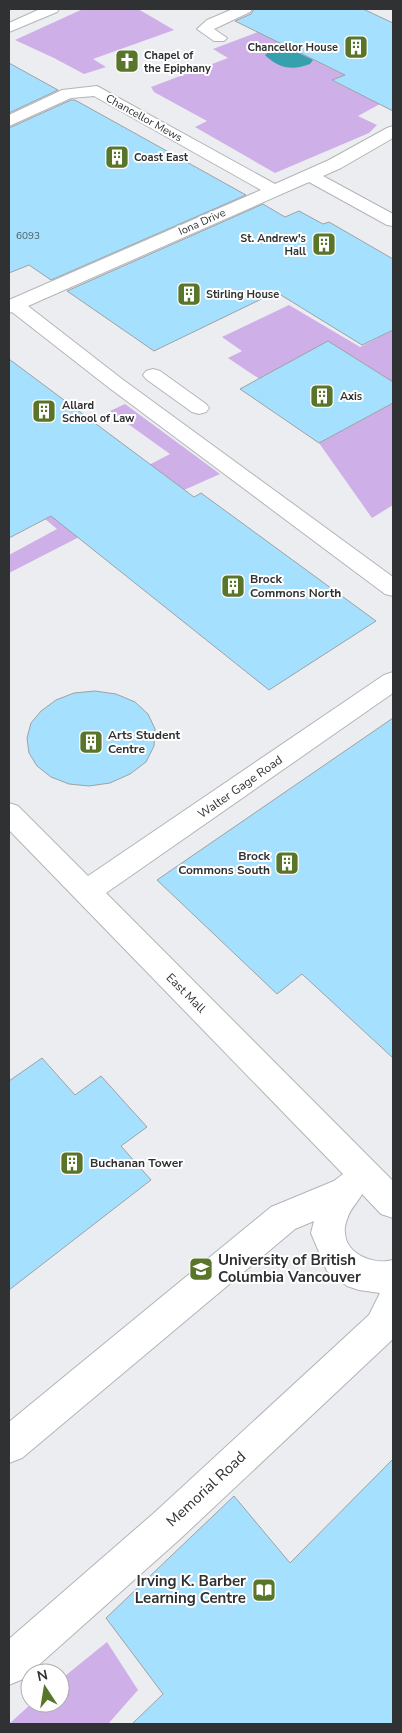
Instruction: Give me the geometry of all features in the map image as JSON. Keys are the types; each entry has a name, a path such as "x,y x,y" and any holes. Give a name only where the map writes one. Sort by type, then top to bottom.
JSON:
{"street":[{"path":"9,28 52,9"},
{"path":"219,38 204,29 212,22 245,9"},
{"name":"Chancellor Mews","path":"9,121 68,93 97,91 274,190"},
{"name":"Iona Drive","path":"12,306 335,164 393,131"},
{"path":"309,175 393,222"},
{"path":"12,306 393,588"},
{"path":"153,375 198,408"},
{"name":"Walter Gage Road","path":"86,892 393,681"},
{"name":"East Mall","path":"9,813 86,892 354,1182 393,1204"},
{"path":"354,1182 333,1209 328,1233 339,1260 360,1274 387,1278 393,1276"},
{"path":"9,1445 283,1218 354,1182"},
{"name":"Memorial Road","path":"9,1665 167,1526 381,1327 393,1304"}],"shaded area":[{"path":"83,9 138,9 174,30 93,59 106,67 84,74 15,40"},
{"path":"274,26 326,66 345,75 333,81 380,104 358,116 377,125 369,133 275,173 195,127 207,121 154,92 151,87 228,58 213,49"},
{"path":"289,305 360,347 393,330 393,382 331,343 270,386 228,358 242,351 222,337"},
{"path":"393,403 393,505 372,518 319,443"},
{"path":"125,404 220,474 85,534 9,573 9,555 57,529 45,519 170,454 110,411"},
{"path":"107,1642 138,1690 108,1724 9,1724 21,1713 70,1713 70,1672"}],"water":[{"path":"286,47 313,60 310,64 291,68 275,63 265,55 270,51"}],"building":[{"name":"Chancellor House","path":"254,9 363,9 393,23 393,111 332,80 345,75 235,21 251,14"},
{"path":"9,63 58,90 9,113"},
{"path":"71,100 75,100 246,195 51,280 29,265 9,273 9,128"},
{"path":"263,204 285,217 299,211 323,224 329,222 393,259 393,330 362,345 276,292 154,351 67,291"},
{"name":"Axis","path":"328,341 393,382 393,403 319,443 240,389"},
{"path":"9,359 194,497 201,493 376,621 269,690 51,516 9,538"},
{"name":"Arts Student Centre","path":"95,691 116,694 135,702 148,714 155,729 154,746 146,762 130,774 110,783 89,786 69,784 51,777 37,766 29,753 27,738 31,723 41,711 56,700 74,693"},
{"name":"Brock Commons South","path":"393,718 393,1058 302,974 277,994 157,880"},
{"name":"Buchanan Tower","path":"42,1058 75,1095 101,1076 147,1127 121,1146 151,1180 9,1290 9,1081"},
{"name":"Irving K. Barber Learning Centre","path":"393,1459 393,1724 132,1724 163,1694 106,1618 234,1496 290,1563"}],"place":[{"name":"Chancellor House","path":"356,47"},
{"name":"Chapel of the Epiphany","path":"127,61"},
{"name":"Coast East","path":"117,157"},
{"name":"St. Andrew's Hall","path":"324,244"},
{"name":"Stirling House","path":"189,294"},
{"name":"Axis","path":"322,396"},
{"name":"Allard School of Law","path":"44,411"},
{"name":"Brock Commons North","path":"233,586"},
{"name":"Arts Student Centre","path":"91,742"},
{"name":"Brock Commons South","path":"287,863"},
{"name":"Buchanan Tower","path":"72,1163"},
{"name":"University of British Columbia Vancouver","path":"201,1269"},
{"name":"Irving K. Barber Learning Centre","path":"264,1590"}]}
